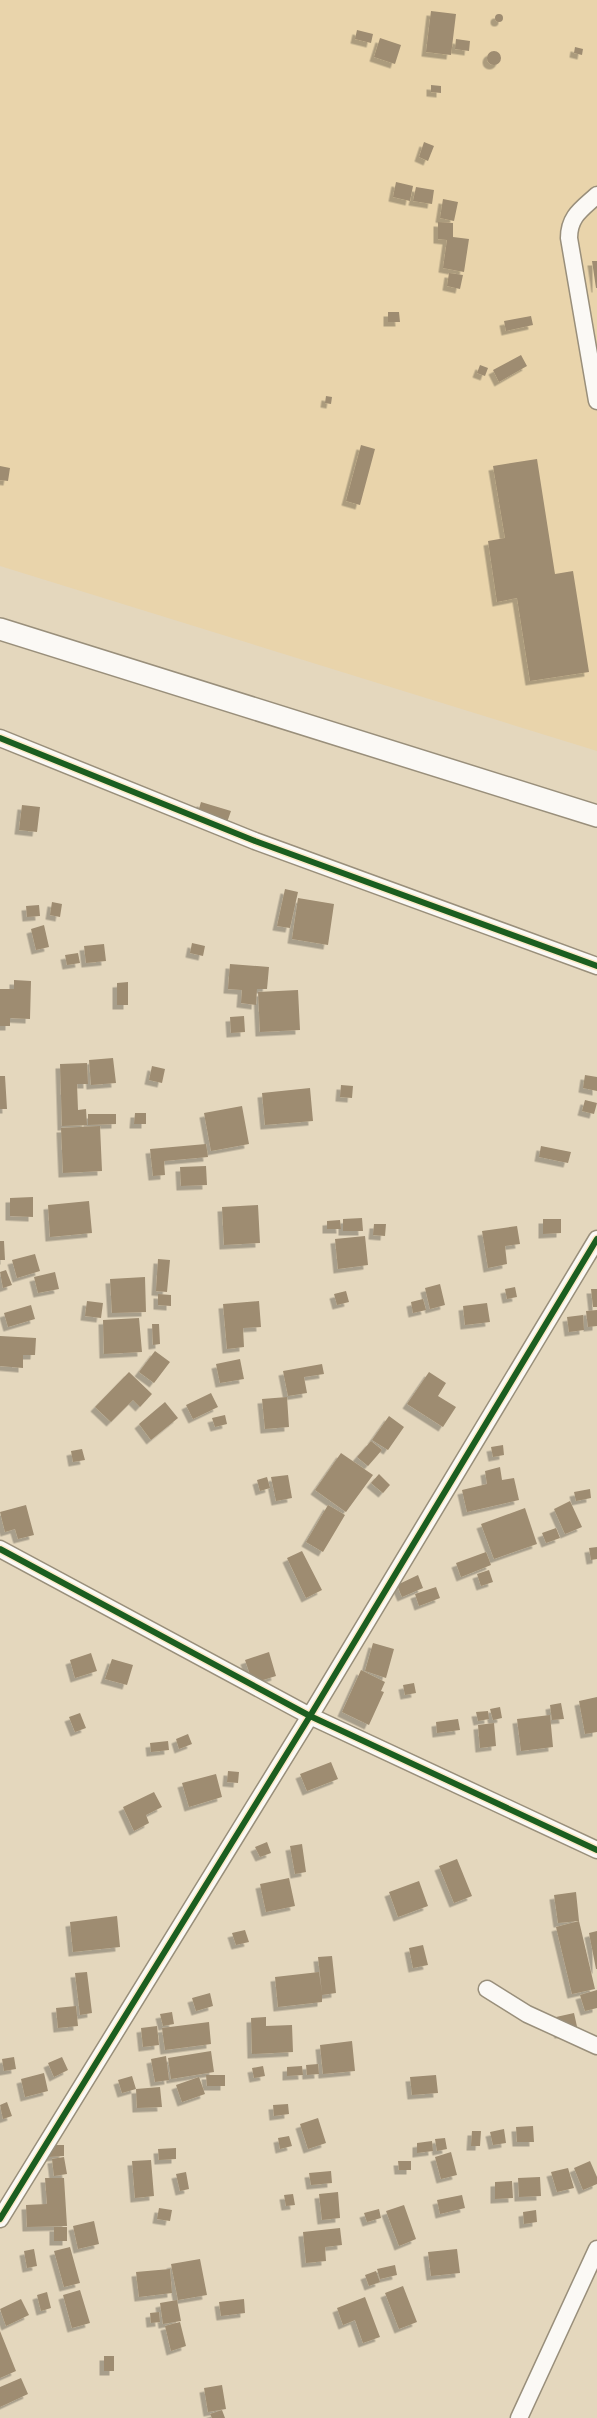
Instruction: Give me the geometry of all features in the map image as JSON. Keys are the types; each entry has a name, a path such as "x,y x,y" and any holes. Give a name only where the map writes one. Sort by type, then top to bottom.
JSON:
{"street":[{"path":"597,195 575,216 569,226 569,238 597,401"},
{"path":"0,629 597,816"},
{"path":"0,738 255,841 597,966"},
{"path":"0,2219 310,1716 597,1239"},
{"path":"0,1549 310,1716 597,1850"},
{"path":"487,1989 526,2014 597,2046"},
{"path":"519,2418 597,2249"}],"shaded area":[{"path":"0,0 597,0 597,751 0,566"}],"building":[{"path":"431,11 456,14 451,55 426,52"},
{"path":"499,14 503,18 499,22 495,18"},
{"path":"357,30 373,34 371,43 355,39"},
{"path":"380,38 401,45 395,64 374,57"},
{"path":"456,39 470,41 469,51 455,49"},
{"path":"575,47 583,49 582,55 574,53"},
{"path":"494,51 499,53 501,58 499,63 494,65 489,63 487,58 489,53"},
{"path":"431,85 441,86 441,93 431,92"},
{"path":"424,142 434,146 428,161 419,157"},
{"path":"396,182 413,186 410,201 393,197"},
{"path":"416,187 434,190 432,204 413,201"},
{"path":"443,199 458,202 454,221 440,218"},
{"path":"438,222 453,223 453,237 469,239 464,272 443,268 447,240 438,239"},
{"path":"592,261 597,261 597,288 596,288"},
{"path":"449,273 463,275 460,289 447,286"},
{"path":"388,312 399,312 400,322 388,322"},
{"path":"531,316 533,325 506,331 504,321"},
{"path":"521,355 527,366 499,382 493,370"},
{"path":"480,365 488,368 485,376 477,373"},
{"path":"326,396 332,397 331,404 325,403"},
{"path":"361,445 375,449 360,505 346,501"},
{"path":"537,459 555,574 573,571 589,672 530,681 517,598 497,602 488,541 505,538 493,466"},
{"path":"0,466 10,468 8,481 0,480"},
{"path":"201,802 231,811 225,828 196,819"},
{"path":"22,805 40,807 37,832 19,830"},
{"path":"285,889 298,892 290,928 277,926"},
{"path":"298,898 334,904 328,945 292,939"},
{"path":"52,902 62,904 60,917 50,915"},
{"path":"39,905 40,916 27,917 26,906"},
{"path":"44,925 49,947 36,950 31,929"},
{"path":"192,943 205,946 203,956 190,953"},
{"path":"104,944 106,961 86,963 84,946"},
{"path":"78,953 80,963 67,965 65,955"},
{"path":"230,964 269,967 267,989 257,989 256,1005 241,1003 242,990 228,989"},
{"path":"14,980 31,981 30,1019 10,1018 10,1026 0,1026 0,989 14,989"},
{"path":"128,982 128,1005 117,1005 117,983"},
{"path":"298,990 300,1030 260,1032 258,992"},
{"path":"244,1016 245,1032 231,1033 230,1017"},
{"path":"113,1058 116,1083 91,1085 89,1060"},
{"path":"87,1063 88,1084 77,1084 78,1110 86,1109 87,1125 62,1126 60,1064"},
{"path":"152,1066 165,1069 162,1083 149,1080"},
{"path":"585,1075 597,1077 597,1091 583,1088"},
{"path":"0,1076 5,1076 7,1109 0,1109"},
{"path":"341,1085 353,1086 352,1098 340,1097"},
{"path":"310,1088 313,1121 265,1125 262,1093"},
{"path":"585,1100 597,1103 594,1114 582,1111"},
{"path":"242,1106 249,1144 211,1151 204,1113"},
{"path":"135,1113 146,1113 146,1124 134,1124"},
{"path":"88,1114 116,1114 116,1124 88,1125"},
{"path":"100,1126 102,1171 63,1173 61,1128"},
{"path":"206,1144 208,1157 164,1161 165,1175 153,1176 150,1149"},
{"path":"541,1146 571,1152 568,1163 539,1157"},
{"path":"206,1166 207,1185 181,1186 180,1167"},
{"path":"33,1197 33,1217 10,1216 10,1198"},
{"path":"89,1201 92,1233 50,1237 48,1205"},
{"path":"258,1205 260,1243 224,1245 222,1207"},
{"path":"362,1218 363,1231 343,1231 343,1219"},
{"path":"543,1219 561,1219 561,1233 543,1234"},
{"path":"340,1220 341,1229 327,1229 327,1221"},
{"path":"374,1224 386,1224 385,1236 373,1235"},
{"path":"517,1226 520,1244 505,1246 507,1264 488,1268 482,1231"},
{"path":"365,1236 368,1265 338,1269 335,1239"},
{"path":"0,1241 4,1241 5,1260 0,1260"},
{"path":"35,1254 40,1271 17,1278 12,1260"},
{"path":"158,1259 170,1260 167,1292 156,1291"},
{"path":"6,1270 12,1285 3,1288 0,1272"},
{"path":"55,1272 59,1289 38,1293 34,1277"},
{"path":"145,1277 146,1312 112,1313 110,1279"},
{"path":"440,1284 445,1305 430,1309 425,1288"},
{"path":"515,1287 517,1297 507,1299 505,1289"},
{"path":"591,1289 597,1289 597,1307 593,1307"},
{"path":"346,1291 349,1302 337,1305 334,1294"},
{"path":"158,1294 171,1295 171,1306 158,1305"},
{"path":"423,1299 426,1310 413,1313 411,1302"},
{"path":"87,1301 103,1303 101,1318 85,1316"},
{"path":"259,1301 261,1327 243,1328 244,1347 227,1349 223,1304"},
{"path":"487,1303 490,1322 465,1325 463,1306"},
{"path":"31,1305 35,1319 8,1327 4,1313"},
{"path":"597,1310 597,1326 588,1327 586,1311"},
{"path":"583,1315 584,1330 569,1332 567,1317"},
{"path":"139,1318 142,1352 104,1354 103,1320"},
{"path":"152,1324 159,1324 160,1344 153,1345"},
{"path":"0,1336 36,1338 35,1355 23,1355 23,1368 0,1366"},
{"path":"155,1351 170,1362 154,1383 139,1372"},
{"path":"240,1359 244,1379 220,1383 216,1364"},
{"path":"322,1364 324,1374 304,1377 307,1393 288,1396 283,1371"},
{"path":"129,1372 152,1394 140,1407 133,1400 111,1422 95,1407"},
{"path":"429,1372 446,1383 438,1396 456,1407 443,1427 407,1404"},
{"path":"211,1393 218,1407 193,1419 186,1405"},
{"path":"287,1397 289,1427 265,1429 262,1399"},
{"path":"165,1402 178,1418 151,1440 139,1424"},
{"path":"225,1415 227,1424 215,1427 212,1418"},
{"path":"389,1416 404,1427 388,1450 372,1440"},
{"path":"371,1441 382,1450 368,1466 357,1457"},
{"path":"503,1445 504,1455 493,1457 491,1447"},
{"path":"82,1449 85,1460 73,1462 71,1451"},
{"path":"341,1453 373,1475 346,1512 315,1490"},
{"path":"500,1467 502,1480 514,1478 519,1500 467,1512 462,1490 487,1484 485,1471"},
{"path":"379,1474 390,1485 383,1493 371,1483"},
{"path":"288,1475 292,1498 276,1501 271,1477"},
{"path":"267,1477 270,1488 260,1491 257,1480"},
{"path":"590,1489 591,1498 576,1501 574,1492"},
{"path":"570,1501 582,1527 565,1534 554,1509"},
{"path":"26,1505 34,1535 18,1539 15,1529 5,1532 0,1512"},
{"path":"328,1505 345,1515 323,1552 306,1542"},
{"path":"525,1508 537,1544 494,1559 481,1524"},
{"path":"556,1528 560,1538 546,1543 542,1533"},
{"path":"597,1547 597,1559 591,1560 589,1548"},
{"path":"302,1551 322,1590 306,1598 287,1558"},
{"path":"486,1552 491,1565 461,1577 456,1563"},
{"path":"489,1570 493,1582 481,1586 477,1574"},
{"path":"418,1575 423,1588 402,1597 397,1585"},
{"path":"436,1587 440,1598 419,1606 415,1594"},
{"path":"373,1643 394,1649 386,1678 365,1671"},
{"path":"269,1652 276,1676 253,1683 245,1660"},
{"path":"91,1653 97,1671 75,1678 70,1660"},
{"path":"112,1659 133,1665 127,1685 105,1679"},
{"path":"361,1670 385,1682 381,1691 384,1692 369,1725 342,1712"},
{"path":"414,1683 416,1693 405,1695 403,1685"},
{"path":"597,1697 597,1732 585,1734 579,1701"},
{"path":"561,1703 564,1719 552,1720 550,1705"},
{"path":"500,1707 502,1718 493,1720 490,1709"},
{"path":"488,1711 489,1719 478,1721 476,1712"},
{"path":"80,1713 86,1728 75,1732 69,1717"},
{"path":"550,1715 553,1747 521,1751 517,1719"},
{"path":"458,1719 460,1730 437,1733 436,1722"},
{"path":"494,1723 496,1746 480,1748 478,1725"},
{"path":"188,1734 192,1744 179,1749 176,1739"},
{"path":"168,1741 169,1750 151,1752 150,1743"},
{"path":"331,1762 338,1779 307,1791 300,1774"},
{"path":"228,1771 239,1772 238,1783 227,1782"},
{"path":"216,1774 222,1797 189,1807 182,1783"},
{"path":"154,1792 162,1807 146,1815 149,1823 134,1831 123,1807"},
{"path":"267,1842 271,1853 260,1857 255,1847"},
{"path":"302,1844 306,1872 295,1874 290,1846"},
{"path":"457,1859 472,1896 454,1903 439,1866"},
{"path":"289,1878 295,1906 266,1912 260,1884"},
{"path":"419,1881 428,1906 398,1917 389,1892"},
{"path":"576,1892 579,1921 558,1923 554,1895"},
{"path":"117,1916 120,1947 73,1952 70,1922"},
{"path":"579,1921 595,1989 572,1994 556,1927"},
{"path":"245,1930 249,1942 236,1945 232,1933"},
{"path":"597,1931 597,1969 596,1969 589,1933"},
{"path":"423,1945 428,1965 413,1968 409,1948"},
{"path":"332,1956 336,1993 322,1995 322,2002 278,2007 275,1977 319,1972 322,1993 318,1957"},
{"path":"87,1972 92,2013 80,2015 75,1973"},
{"path":"597,1990 597,2008 585,2011 580,1995"},
{"path":"210,1993 213,2006 196,2011 192,1998"},
{"path":"76,2006 78,2026 58,2028 56,2008"},
{"path":"172,2012 174,2024 163,2026 160,2014"},
{"path":"574,2013 578,2031 559,2034 556,2017"},
{"path":"266,2017 266,2026 292,2025 293,2052 252,2054 251,2018"},
{"path":"209,2022 211,2044 165,2050 162,2028"},
{"path":"157,2026 159,2045 143,2047 141,2028"},
{"path":"352,2041 355,2071 323,2074 320,2045"},
{"path":"211,2051 214,2072 171,2079 168,2058"},
{"path":"166,2056 169,2080 155,2082 151,2059"},
{"path":"14,2057 16,2069 4,2071 2,2059"},
{"path":"62,2057 68,2070 54,2077 48,2063"},
{"path":"318,2064 319,2074 307,2075 306,2065"},
{"path":"263,2066 265,2076 254,2078 252,2068"},
{"path":"302,2066 303,2075 287,2076 287,2067"},
{"path":"44,2073 48,2091 25,2097 21,2079"},
{"path":"206,2075 225,2075 225,2086 207,2086"},
{"path":"436,2075 438,2093 412,2095 410,2077"},
{"path":"132,2076 136,2089 122,2093 118,2080"},
{"path":"199,2077 205,2094 182,2102 176,2085"},
{"path":"160,2087 162,2107 137,2108 136,2089"},
{"path":"7,2102 12,2116 3,2119 0,2105"},
{"path":"288,2104 289,2114 274,2116 273,2105"},
{"path":"318,2118 326,2143 308,2149 300,2124"},
{"path":"533,2126 534,2142 517,2142 516,2127"},
{"path":"504,2129 506,2143 493,2145 490,2132"},
{"path":"472,2131 481,2131 480,2146 471,2146"},
{"path":"289,2136 292,2146 280,2149 278,2138"},
{"path":"445,2138 447,2149 437,2151 435,2139"},
{"path":"432,2141 433,2151 417,2153 417,2143"},
{"path":"47,2145 64,2145 64,2156 48,2157"},
{"path":"176,2148 176,2159 159,2160 158,2149"},
{"path":"451,2152 457,2175 441,2179 435,2157"},
{"path":"64,2157 67,2174 54,2176 52,2159"},
{"path":"151,2160 154,2196 135,2198 132,2161"},
{"path":"398,2161 411,2161 411,2170 399,2170"},
{"path":"590,2161 597,2177 597,2184 583,2190 574,2168"},
{"path":"568,2168 574,2188 557,2192 551,2172"},
{"path":"331,2171 332,2183 311,2185 309,2173"},
{"path":"186,2172 189,2189 180,2191 176,2174"},
{"path":"540,2177 541,2196 519,2197 518,2178"},
{"path":"45,2178 64,2178 67,2226 27,2227 26,2205 47,2204"},
{"path":"512,2181 513,2198 495,2199 495,2182"},
{"path":"338,2192 340,2218 322,2220 319,2194"},
{"path":"293,2194 295,2205 286,2206 284,2195"},
{"path":"462,2195 465,2208 440,2214 437,2200"},
{"path":"404,2205 416,2239 399,2246 386,2211"},
{"path":"159,2208 172,2210 170,2221 157,2219"},
{"path":"379,2209 381,2218 367,2222 364,2213"},
{"path":"536,2210 537,2222 524,2224 523,2212"},
{"path":"94,2221 99,2244 78,2249 73,2226"},
{"path":"54,2227 67,2227 67,2241 54,2241"},
{"path":"340,2228 342,2245 325,2247 326,2261 306,2263 303,2232"},
{"path":"70,2247 80,2283 64,2287 54,2251"},
{"path":"34,2249 37,2266 27,2268 24,2251"},
{"path":"457,2249 460,2273 431,2276 428,2252"},
{"path":"200,2259 207,2295 178,2300 171,2264"},
{"path":"395,2265 397,2275 380,2279 377,2269"},
{"path":"170,2269 172,2293 139,2297 136,2272"},
{"path":"376,2271 380,2282 369,2286 365,2275"},
{"path":"403,2286 417,2322 399,2329 385,2293"},
{"path":"80,2290 90,2323 72,2328 63,2295"},
{"path":"47,2292 51,2308 41,2311 37,2295"},
{"path":"365,2297 380,2337 363,2343 355,2320 343,2325 337,2308"},
{"path":"21,2299 29,2315 6,2326 0,2309"},
{"path":"244,2299 245,2313 221,2316 219,2302"},
{"path":"177,2300 181,2321 163,2324 160,2303"},
{"path":"159,2312 160,2322 151,2323 150,2313"},
{"path":"180,2322 186,2346 171,2351 165,2326"},
{"path":"0,2331 16,2371 0,2378"},
{"path":"104,2356 114,2356 114,2371 104,2371"},
{"path":"21,2378 28,2394 0,2407 0,2387"},
{"path":"222,2385 226,2409 208,2412 204,2388"},
{"path":"222,2410 225,2418 212,2418 210,2414"}],"cycle path":[{"path":"0,738 255,841 597,966"},
{"path":"0,2219 310,1716 597,1239"},
{"path":"0,1549 310,1716 597,1850"}]}
